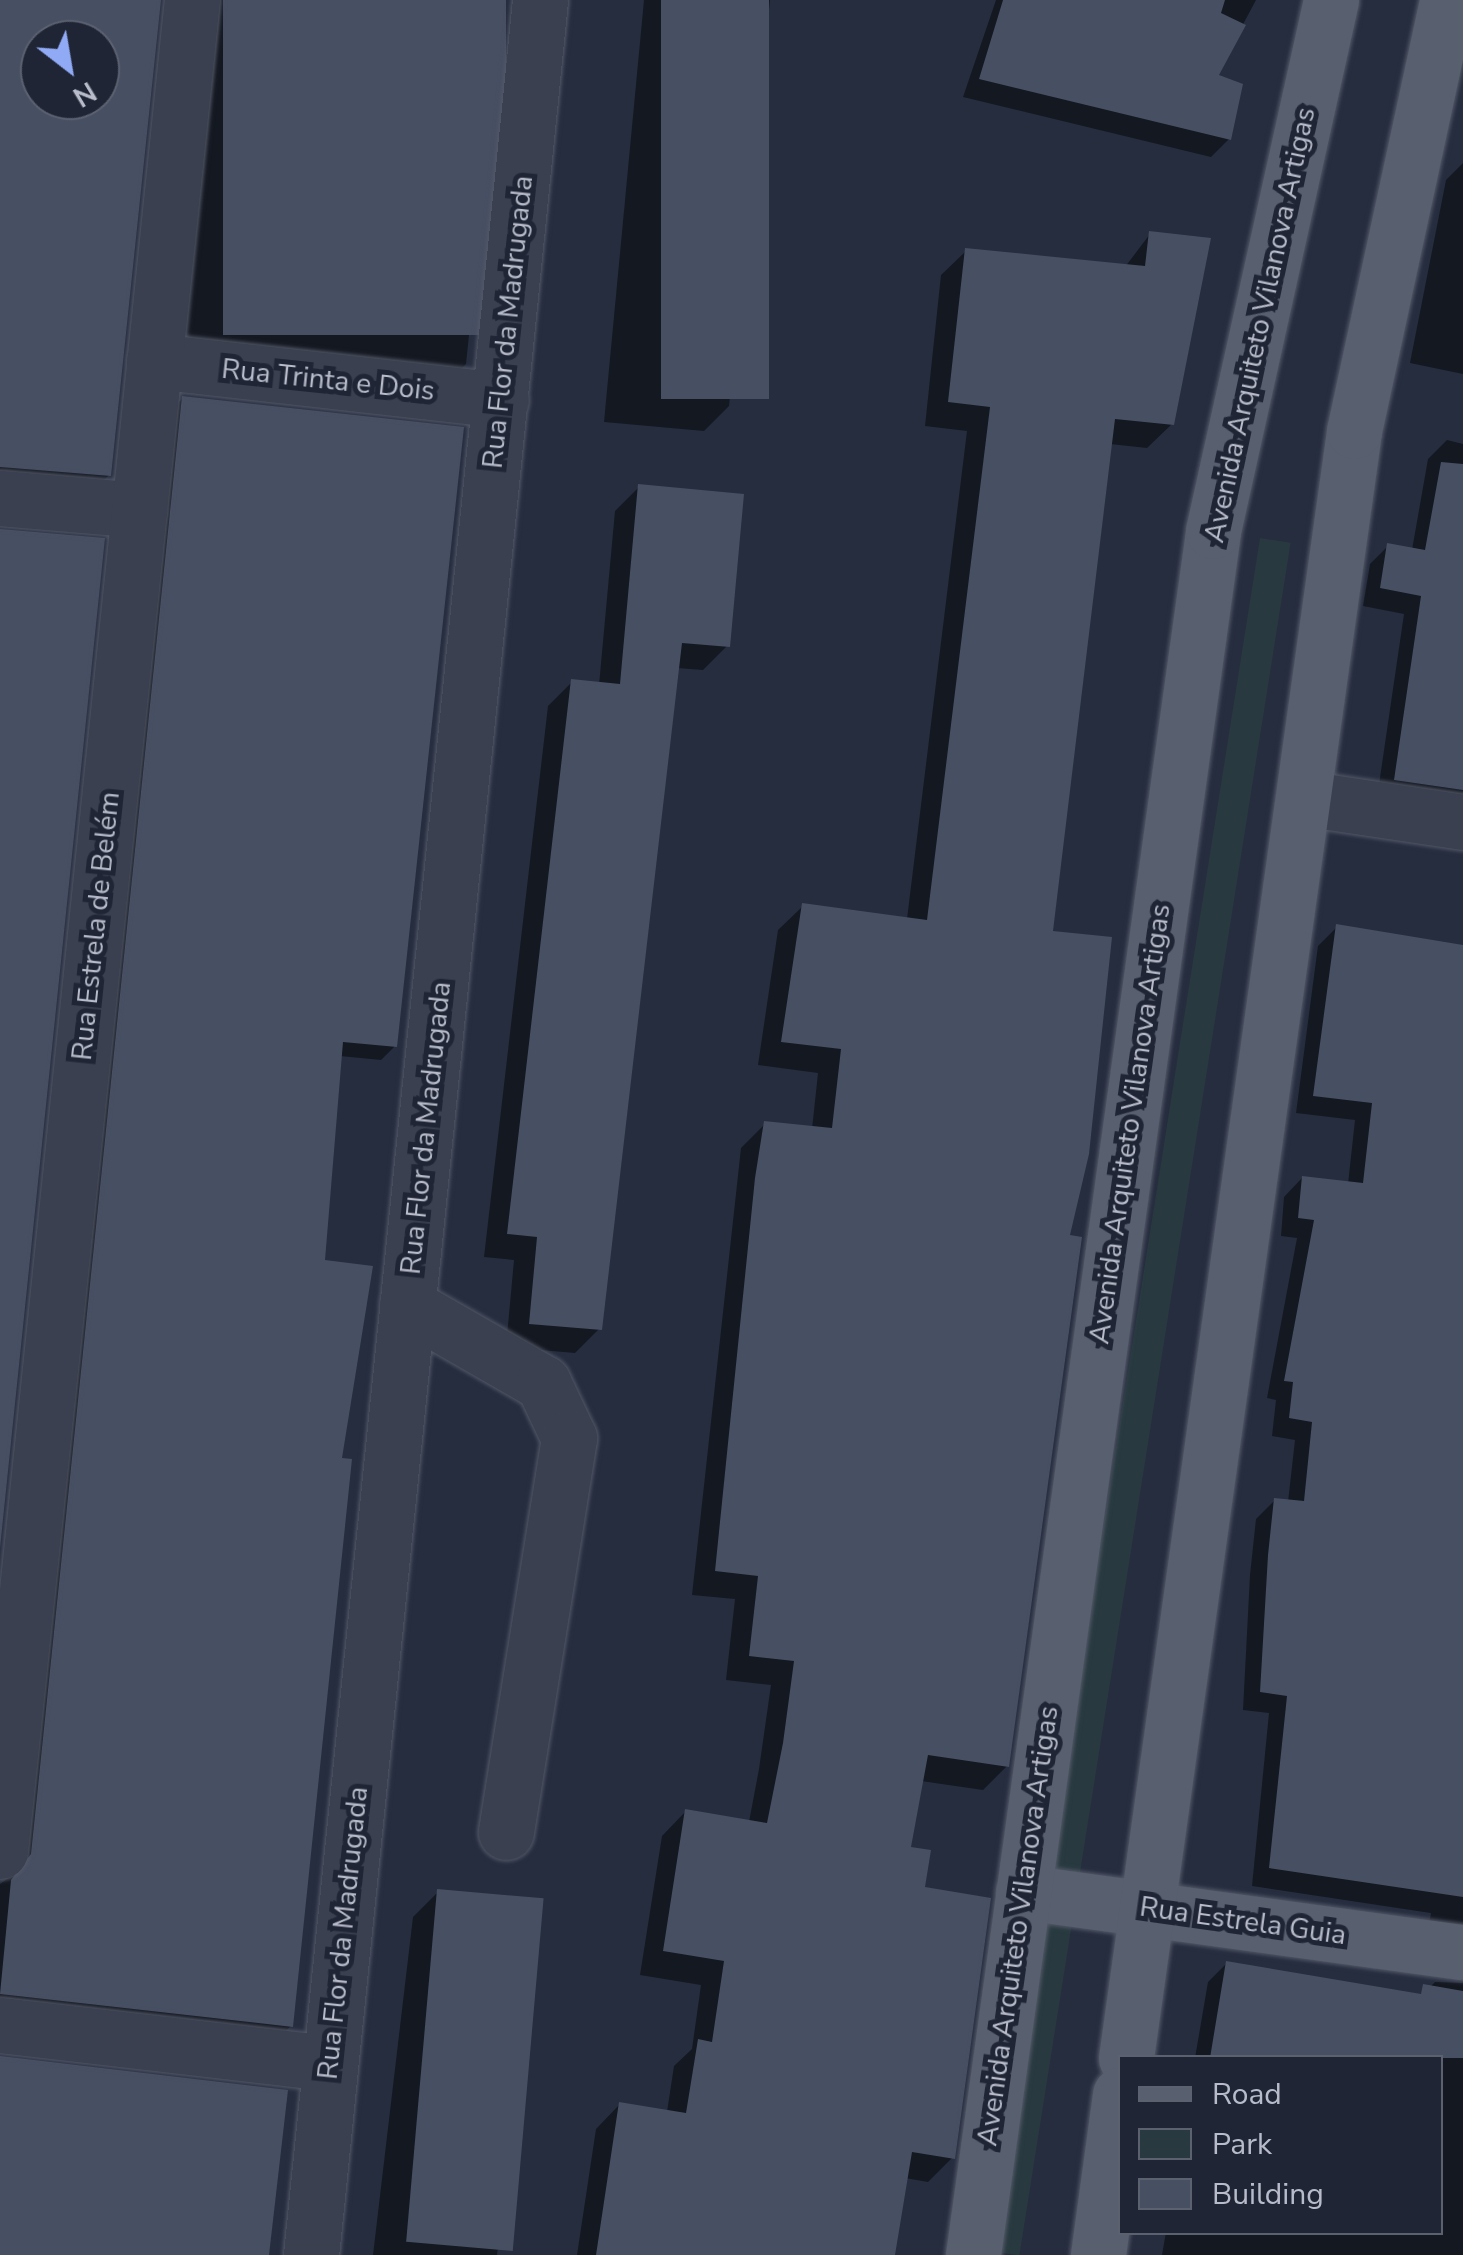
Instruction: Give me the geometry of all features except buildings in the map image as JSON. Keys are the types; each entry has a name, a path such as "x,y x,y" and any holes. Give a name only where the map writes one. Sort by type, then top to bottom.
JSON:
{"main road":[{"name":"Avenida Arquiteto Vilanova Artigas","path":"972,2255 1213,531 1331,0"},
{"path":"1126,2055 1354,431 1447,0"},
{"name":"Rua Estrela Guia","path":"1023,1892 1463,1952"},
{"path":"1098,2255 1118,2109"}],"street":[{"name":"Rua Estrela de Belém","path":"0,1851 192,0"},
{"name":"Rua Flor da Madrugada","path":"310,2255 540,0"},
{"name":"Rua Trinta e Dois","path":"154,361 501,400"},
{"path":"0,498 139,510"},
{"path":"1303,798 1463,822"},
{"path":"408,1305 544,1383 570,1438 506,1832"},
{"path":"0,2026 330,2062"}],"green space":[{"path":"1260,538 1291,543 1019,2255 989,2251"}]}
